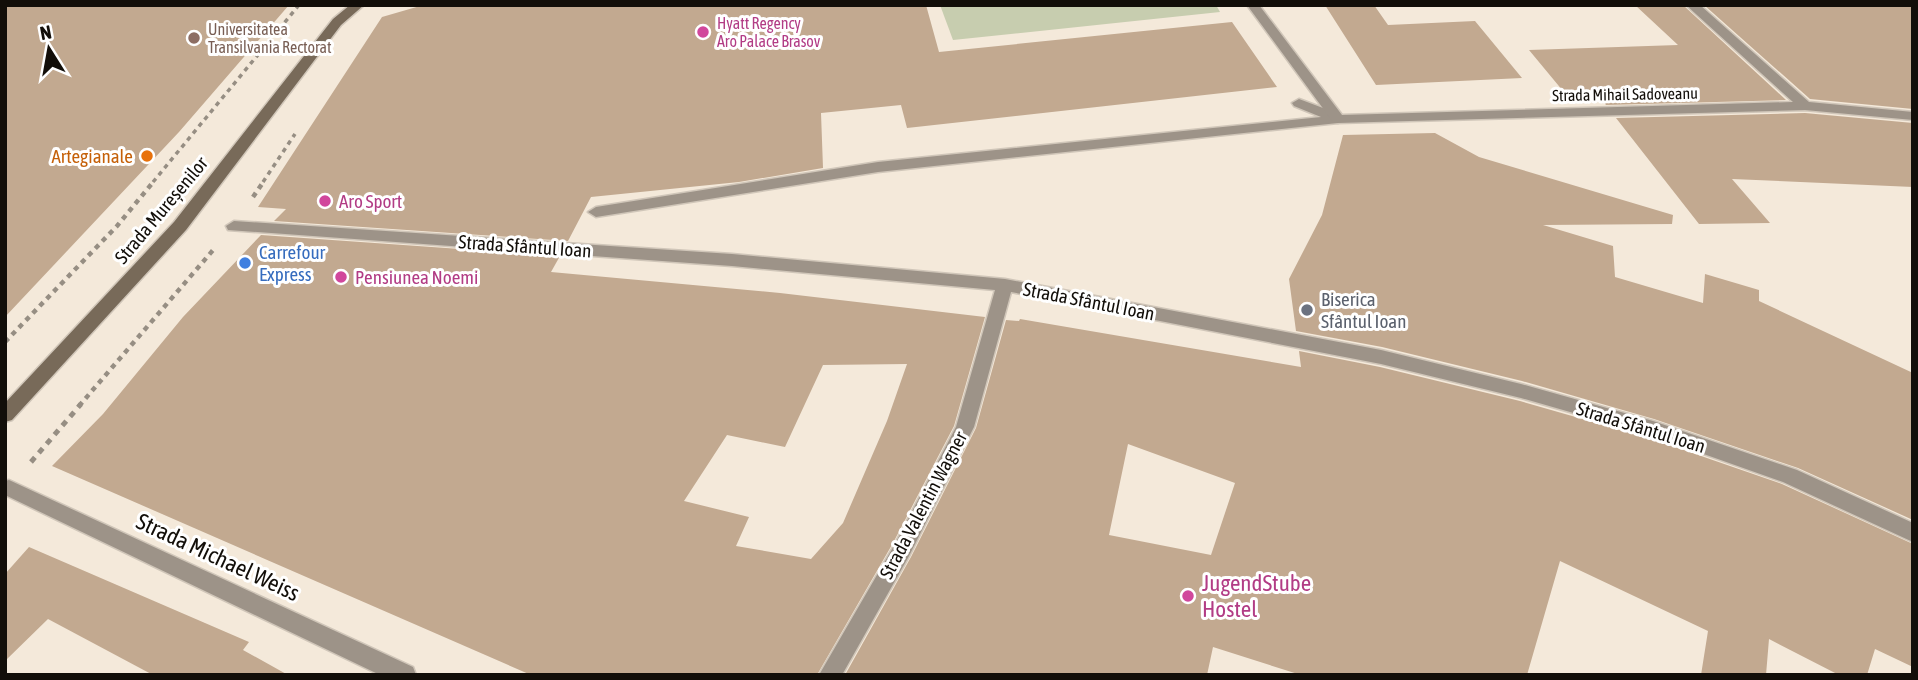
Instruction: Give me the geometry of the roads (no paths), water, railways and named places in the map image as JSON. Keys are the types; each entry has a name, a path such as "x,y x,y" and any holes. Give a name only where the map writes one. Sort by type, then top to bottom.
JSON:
{"street":[{"path":"337,22 339,5"},
{"name":"Strada Mureșenilor","path":"5,415 180,226 337,22 358,5"},
{"path":"1253,5 1338,119"},
{"path":"1692,5 1805,106"},
{"path":"1299,103 1338,119"},
{"name":"Strada Mihail Sadoveanu","path":"596,212 878,167 1338,119 1805,106 1913,116"},
{"name":"Strada Sfântul Ioan","path":"234,226 732,260 1005,285 1368,355 1521,391 1653,428 1790,476 1913,533"},
{"name":"Strada Valentin Wagner","path":"830,675 902,550 964,427 1005,285"},
{"name":"Strada Michael Weiss","path":"9,488 405,675"}],"place":[{"name":"Hyatt Regency Aro Palace Brasov","path":"703,32"},
{"name":"Universitatea Transilvania Rectorat","path":"194,38"},
{"name":"Artegianale","path":"147,156"},
{"name":"Aro Sport","path":"325,201"},
{"name":"Carrefour Express","path":"245,263"},
{"name":"Pensiunea Noemi","path":"341,277"},
{"name":"Biserica Sfântul Ioan","path":"1307,310"},
{"name":"JugendStube Hostel","path":"1188,596"}]}
